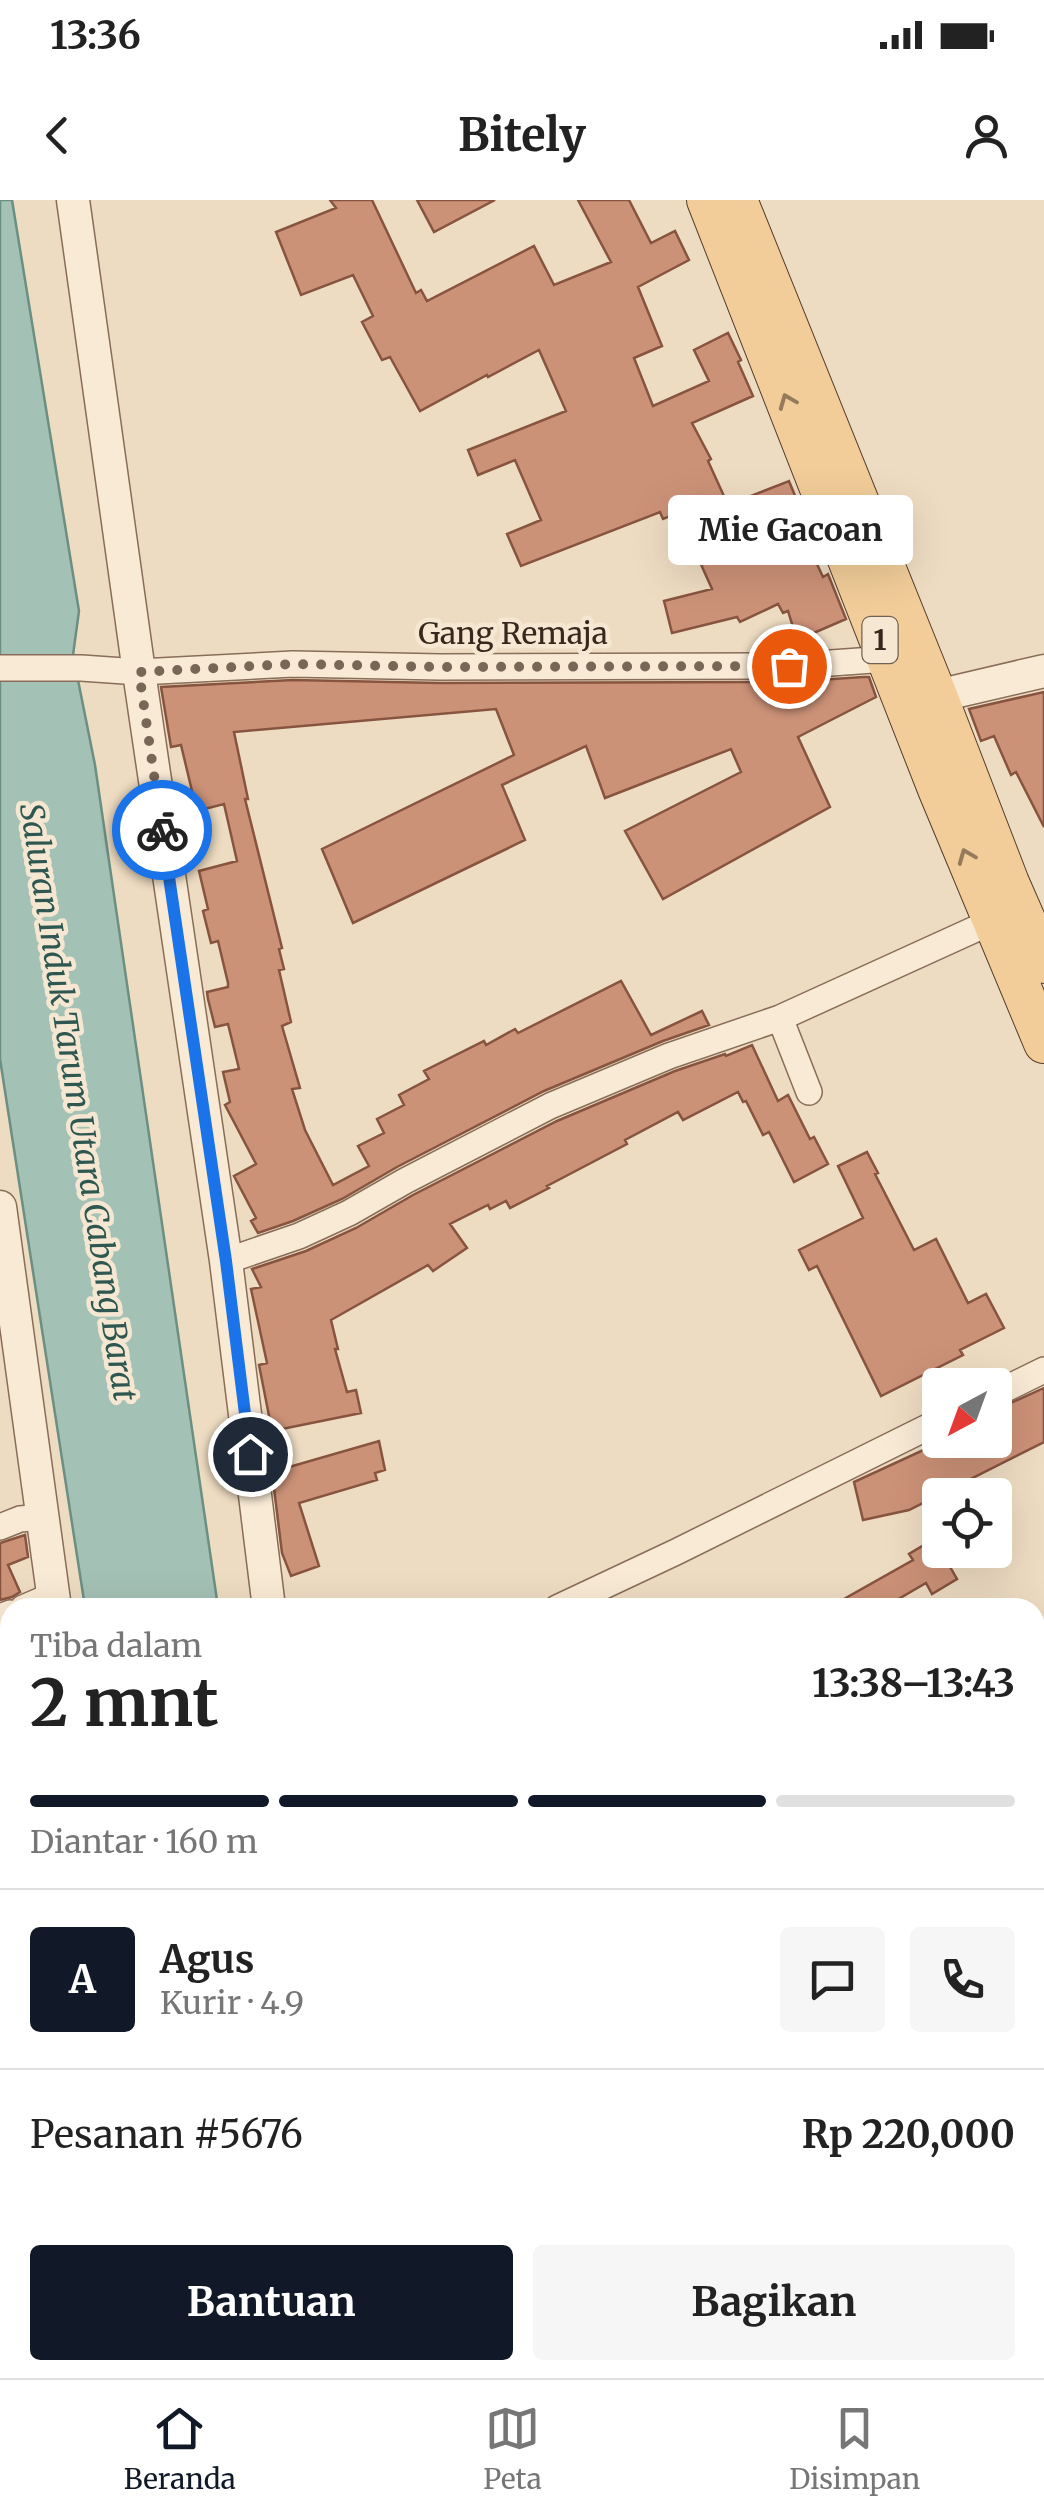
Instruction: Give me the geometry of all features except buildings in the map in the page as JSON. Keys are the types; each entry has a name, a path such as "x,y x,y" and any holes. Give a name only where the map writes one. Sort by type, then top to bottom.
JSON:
{"main road":[{"name":"1","path":"707,200 887,659 1044,1043"},
{"name":"1","path":"737,200 1044,963"}],"street":[{"path":"73,200 226,1261 269,1598"},
{"name":"Gang Remaja","path":"0,668 139,672 293,664 769,666 887,659"},
{"path":"937,696 1044,670"},
{"path":"226,1261 349,1213 550,1106 670,1056 780,1018 993,921"},
{"path":"780,1018 809,1092"},
{"path":"0,1207 43,1517 43,1598"},
{"path":"1012,1386 1044,1370"},
{"path":"578,1598 922,1430"},
{"path":"0,1527 20,1519 43,1517"}],"water":[{"name":"Saluran Induk Tarum Utara Cabang Barat","path":"0,200 12,200 79,611 73,655 95,765 217,1598 84,1598 0,1059"}],"way so far":[{"path":"162,830 139,672 293,664 789,666"}],"place":[{"name":"Mie Gacoan","path":"789,666"}],"route":[{"path":"162,830 226,1261 250,1454"}]}
